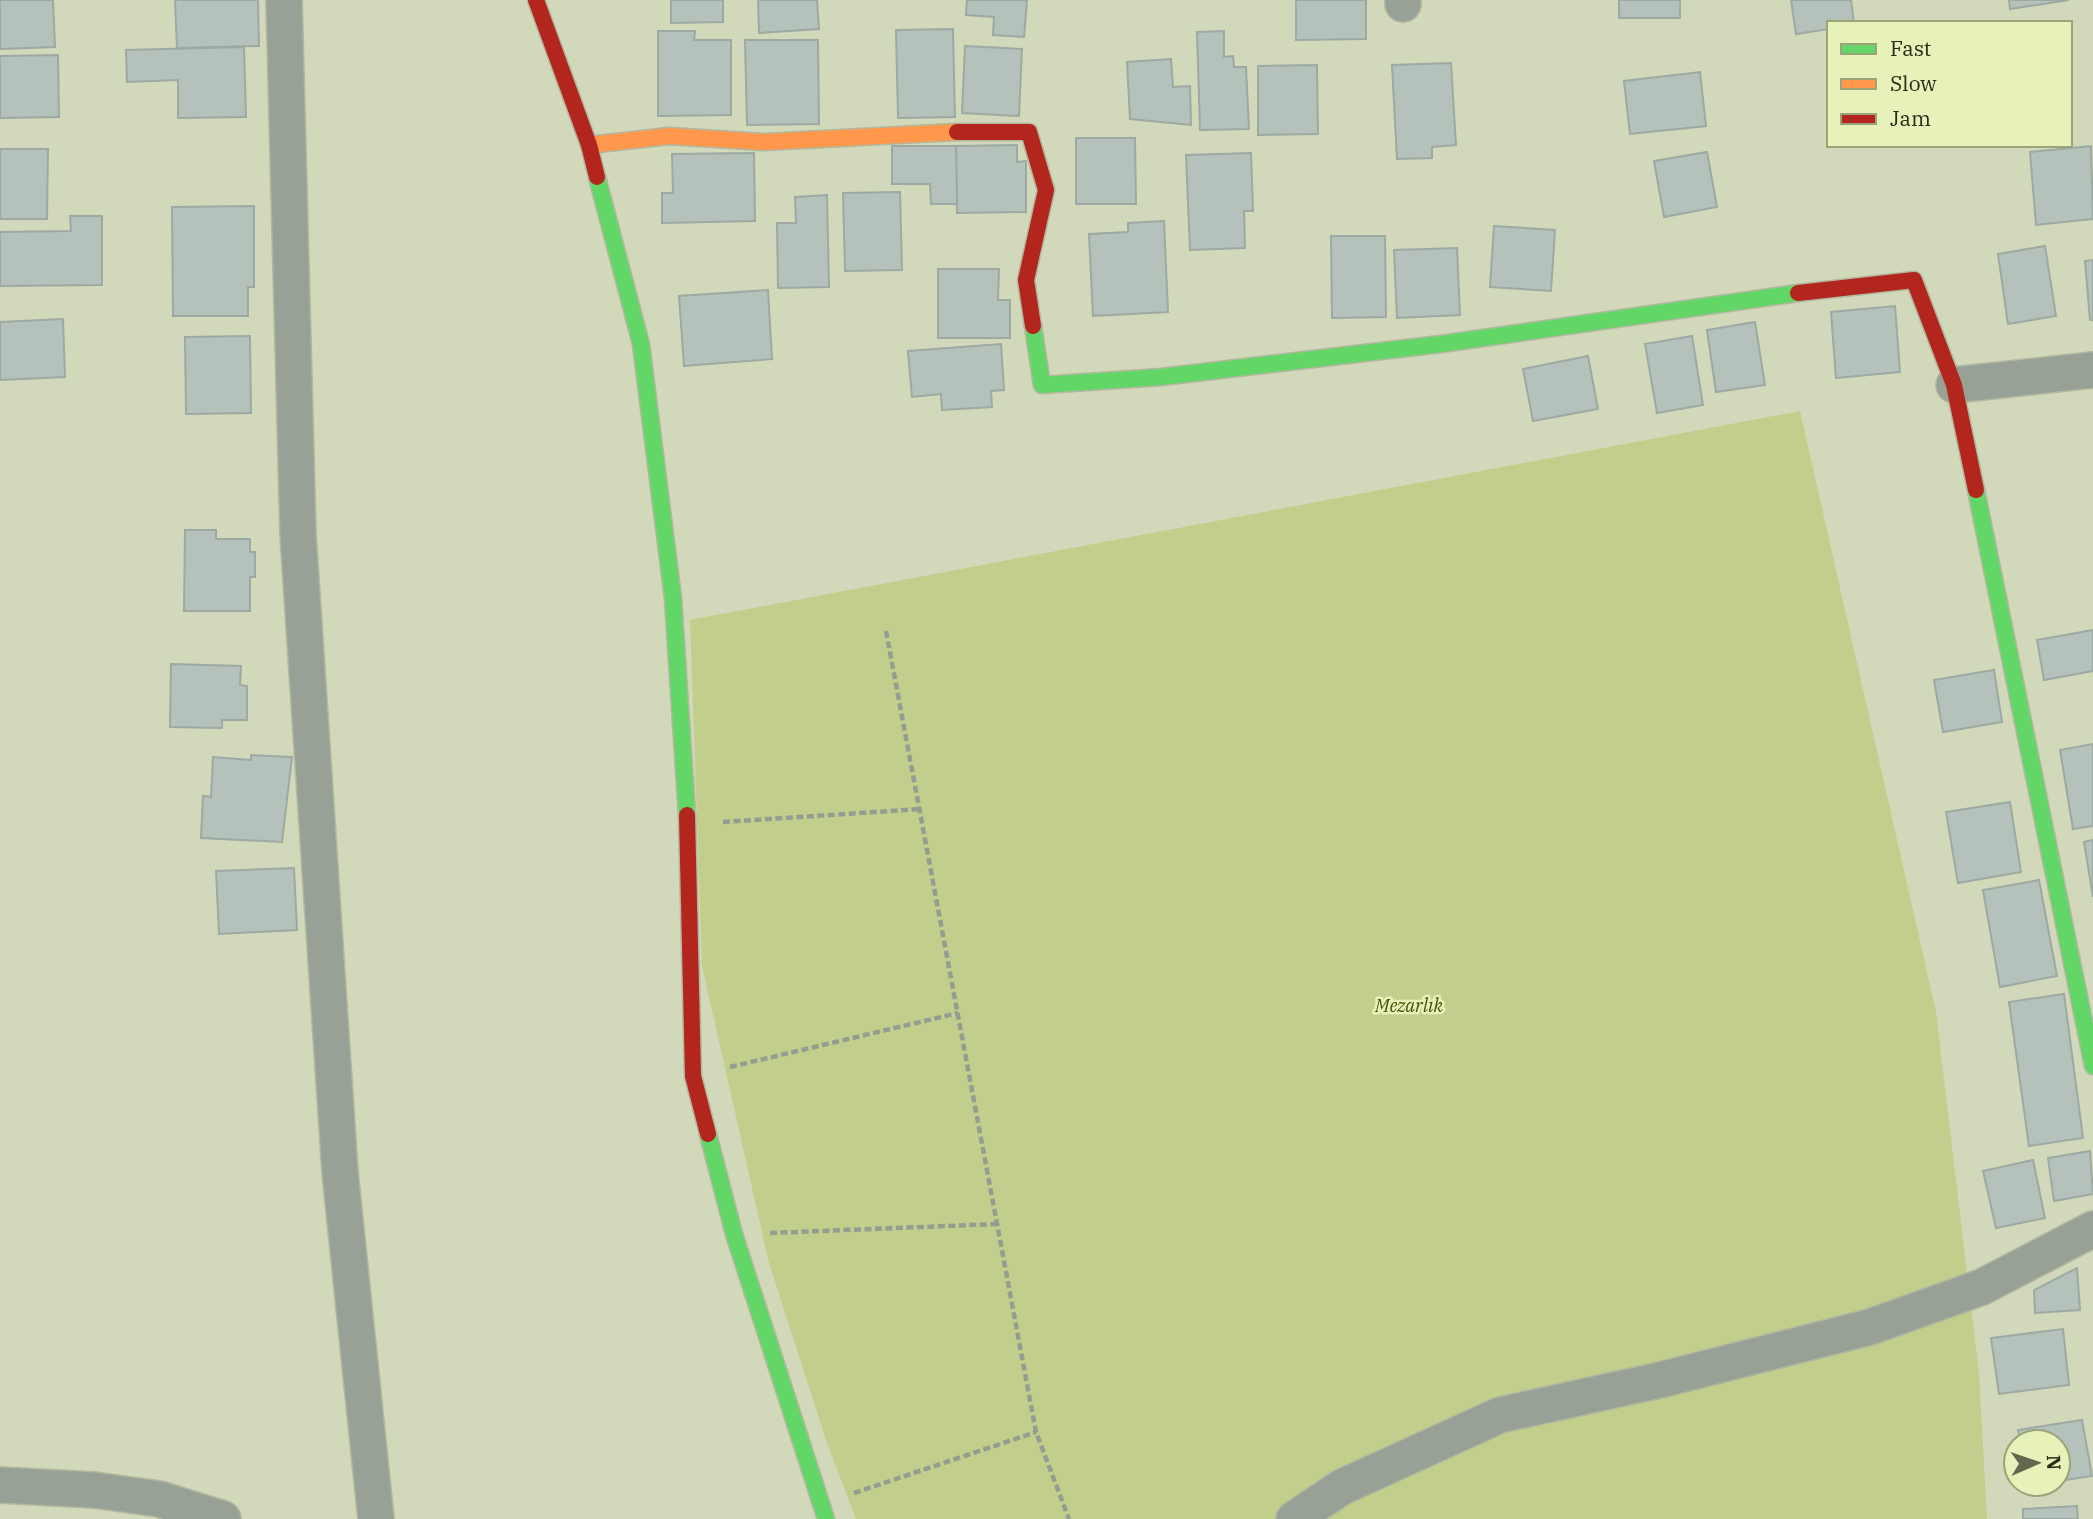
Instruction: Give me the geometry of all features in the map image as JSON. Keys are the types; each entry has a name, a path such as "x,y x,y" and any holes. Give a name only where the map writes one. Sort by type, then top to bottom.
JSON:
{"street":[{"path":"284,0 299,561 340,1172 376,1519"},
{"path":"536,0 589,145 641,344 673,598 688,824 693,1076 734,1234 823,1512"},
{"path":"589,145 668,135 765,142 929,132 1029,132 1046,190 1026,280 1042,385 1161,377 1441,344 1749,298 1914,280 1954,384 2093,1066"},
{"path":"1954,384 2093,370"},
{"path":"1294,1519 1342,1487 1500,1415 1660,1380 1870,1327 1982,1287 2093,1229"},
{"path":"0,1485 94,1490 159,1499 223,1519"}],"path":[{"path":"886,631 1036,1432 1069,1519"},
{"path":"688,824 921,809"},
{"path":"693,1076 958,1013"},
{"path":"734,1234 997,1224"},
{"path":"823,1512 1036,1432"}],"green space":[{"name":"Mezarlık","path":"1800,411 1936,1012 1979,1374 1987,1519 856,1519 827,1443 769,1263 702,966 690,620"}],"building":[{"path":"0,0 53,0 55,47 0,49"},
{"path":"175,0 258,0 259,46 177,48"},
{"path":"671,0 723,0 723,22 671,23"},
{"path":"758,0 817,0 819,29 759,33"},
{"path":"967,0 1027,0 1024,37 993,35 994,17 966,15"},
{"path":"1296,0 1366,0 1366,39 1296,40"},
{"path":"1619,0 1680,0 1680,18 1619,18"},
{"path":"1791,0 1851,0 1854,21 1827,21 1827,29 1796,34"},
{"path":"2009,0 2069,0 2010,9"},
{"path":"953,29 955,117 898,118 896,30"},
{"path":"658,31 695,31 694,40 731,40 731,115 658,116"},
{"path":"1224,31 1224,57 1233,56 1234,67 1246,67 1249,129 1200,130 1197,32"},
{"path":"745,40 818,40 819,124 747,125"},
{"path":"965,46 1022,49 1019,116 962,113"},
{"path":"244,47 246,117 178,118 178,80 127,82 126,50"},
{"path":"58,55 59,117 0,118 0,56"},
{"path":"1171,59 1173,87 1190,86 1191,125 1130,119 1127,62"},
{"path":"1451,63 1456,145 1432,147 1432,158 1397,159 1392,65"},
{"path":"1317,65 1318,134 1258,135 1258,66"},
{"path":"1700,72 1706,126 1630,134 1624,81"},
{"path":"1076,138 1135,138 1136,204 1076,204"},
{"path":"1017,145 1017,162 1026,161 1026,212 957,213 956,146"},
{"path":"892,146 956,146 957,204 931,204 930,184 892,184"},
{"path":"2091,146 2093,219 2036,225 2030,152"},
{"path":"0,149 48,149 47,219 0,219"},
{"path":"1707,152 1717,207 1664,217 1654,161"},
{"path":"754,153 755,221 662,223 662,193 673,193 672,154"},
{"path":"1251,153 1253,211 1244,211 1245,248 1190,250 1186,155"},
{"path":"900,192 902,270 845,271 843,193"},
{"path":"827,195 829,287 778,288 777,223 796,223 795,197"},
{"path":"254,206 254,287 248,287 248,316 173,316 172,207"},
{"path":"70,216 102,216 102,285 0,286 0,232 71,231"},
{"path":"1164,221 1168,312 1093,316 1089,234 1128,232 1128,223"},
{"path":"1494,226 1555,230 1551,291 1490,287"},
{"path":"1331,236 1385,236 1386,317 1332,318"},
{"path":"2045,246 2056,316 2008,324 1998,254"},
{"path":"1457,248 1460,315 1397,318 1394,250"},
{"path":"2093,260 2093,320 2090,320 2085,261"},
{"path":"938,269 999,269 998,300 1010,300 1010,338 938,338"},
{"path":"768,290 772,359 684,366 679,296"},
{"path":"1895,306 1900,372 1836,378 1831,312"},
{"path":"63,319 65,377 0,380 0,322"},
{"path":"1755,322 1765,385 1716,392 1707,330"},
{"path":"250,336 251,413 186,414 185,337"},
{"path":"1692,336 1703,405 1657,413 1645,344"},
{"path":"1001,344 1004,390 991,391 992,407 942,410 941,394 912,397 908,351"},
{"path":"1588,356 1598,409 1533,421 1523,369"},
{"path":"185,530 216,530 216,539 250,539 250,552 255,552 255,577 250,577 250,611 184,611"},
{"path":"2093,630 2093,671 2044,680 2037,640"},
{"path":"171,664 241,666 240,685 247,686 247,720 222,720 222,728 170,727"},
{"path":"1994,670 2002,722 1943,732 1934,680"},
{"path":"2093,744 2093,826 2073,829 2060,750"},
{"path":"251,755 292,757 282,842 201,838 203,796 211,797 213,757 251,760"},
{"path":"2010,802 2021,872 1958,883 1946,812"},
{"path":"2093,840 2093,897 2084,842"},
{"path":"294,868 297,930 219,934 216,871"},
{"path":"2039,880 2057,976 2000,987 1983,890"},
{"path":"2064,994 2083,1138 2029,1146 2009,1002"},
{"path":"2090,1151 2093,1194 2054,1201 2048,1158"},
{"path":"2033,1160 2045,1218 1996,1228 1983,1171"},
{"path":"2077,1268 2080,1310 2035,1313 2034,1290"},
{"path":"2063,1329 2069,1385 1999,1394 1991,1338"},
{"path":"2082,1420 2092,1476 2072,1479 2072,1428 2031,1428"},
{"path":"2077,1506 2078,1519 2023,1519 2023,1509"}],"traffic: fast":[{"path":"597,177 641,344 673,598 687,815"},
{"path":"1033,326 1042,385 1161,377 1441,344 1798,293"},
{"path":"1976,490 2093,1066"},
{"path":"708,1134 734,1234 826,1519"}],"traffic: slow":[{"path":"589,145 669,136 765,142 957,132"}],"traffic: jam":[{"path":"536,0 589,145 597,177"},
{"path":"957,132 1029,132 1046,190 1026,280 1033,326"},
{"path":"1798,293 1914,280 1954,385 1976,490"},
{"path":"687,815 693,1076 708,1134"}]}
